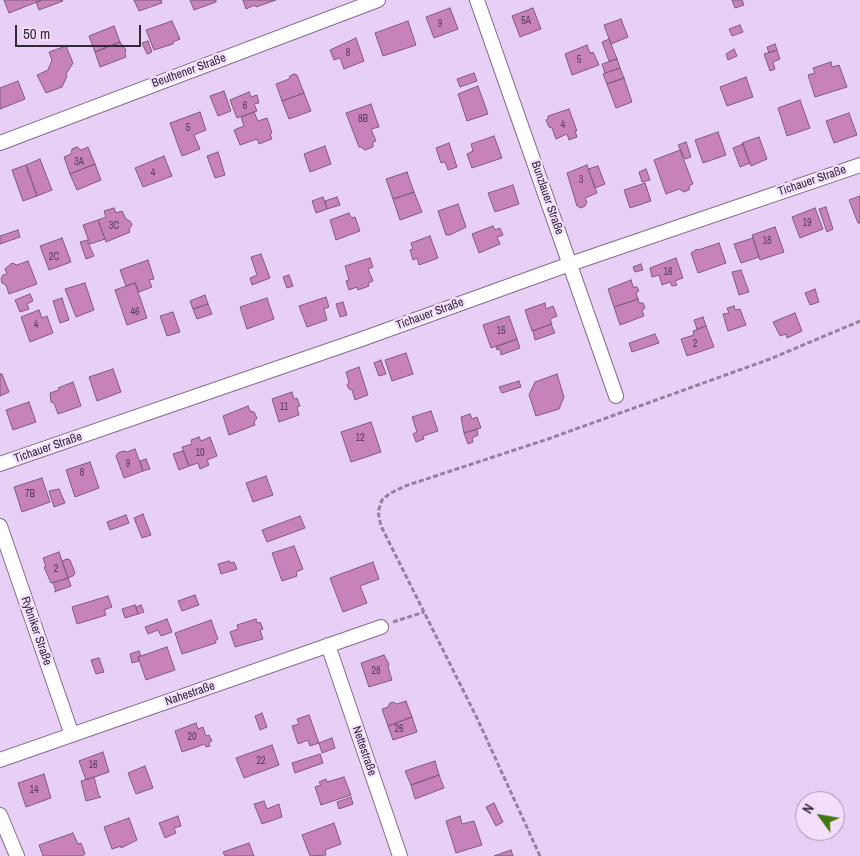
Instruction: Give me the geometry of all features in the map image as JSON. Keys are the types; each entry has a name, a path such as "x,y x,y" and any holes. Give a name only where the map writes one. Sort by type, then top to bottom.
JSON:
{"street":[{"name":"Beuthener Straße","path":"0,143 378,0"},
{"name":"Bunzlauer Straße","path":"477,0 616,396"},
{"name":"Tichauer Straße","path":"0,464 362,339 570,264 860,165"},
{"name":"Rybniker Straße","path":"0,526 72,735"},
{"name":"Nahestraße","path":"0,760 381,627"},
{"name":"Nettestraße","path":"328,645 400,856"},
{"path":"0,815 17,856"}],"path":[{"path":"540,856 477,718 378,519 379,505 389,494 405,486 521,448 770,359 860,321"},
{"path":"381,627 424,612"}],"building":[{"path":"4,0 42,0 9,13"},
{"path":"42,0 63,1 39,10 36,2"},
{"path":"134,0 161,0 162,3 139,11"},
{"path":"190,0 216,0 216,2 194,10"},
{"path":"243,0 276,0 246,9"},
{"path":"732,0 742,0 744,5 735,8"},
{"path":"450,8 458,29 434,38 426,17"},
{"path":"533,8 541,29 520,37 512,16"},
{"path":"621,19 628,37 611,44 604,25"},
{"path":"172,21 180,39 173,42 173,44 154,50 146,30"},
{"path":"408,21 416,45 383,56 375,33"},
{"path":"740,25 743,32 732,36 729,29"},
{"path":"114,26 120,42 95,52 89,36"},
{"path":"356,38 364,61 344,69 340,58 334,60 330,50"},
{"path":"609,39 617,59 609,61 602,42"},
{"path":"148,41 152,52 147,54 142,43"},
{"path":"120,42 126,50 126,57 100,67 95,52"},
{"path":"775,44 777,50 769,53 767,47"},
{"path":"587,45 590,53 593,52 599,65 572,75 565,54"},
{"path":"66,46 73,63 66,74 67,76 62,87 46,93 37,75 48,70 52,60 49,52"},
{"path":"734,49 737,56 728,60 726,54"},
{"path":"777,50 780,59 773,62 775,69 770,71 764,54"},
{"path":"617,59 620,68 605,73 602,64"},
{"path":"831,62 832,67 839,65 847,87 815,97 808,75 815,73 813,68"},
{"path":"620,68 624,78 607,84 603,74"},
{"path":"474,73 477,81 460,87 457,79"},
{"path":"294,74 297,75 304,93 282,101 276,84 289,79"},
{"path":"746,77 753,97 727,106 720,87"},
{"path":"624,78 632,102 616,108 607,84"},
{"path":"18,81 25,99 0,109 0,88"},
{"path":"478,86 488,114 467,121 458,94"},
{"path":"224,91 231,111 218,116 210,96"},
{"path":"249,92 251,97 257,95 259,103 254,104 257,111 237,118 230,100"},
{"path":"304,93 311,111 289,119 282,101"},
{"path":"800,100 810,128 787,136 778,108"},
{"path":"371,104 379,127 371,129 376,141 373,142 373,147 365,150 359,147 346,113"},
{"path":"569,109 577,131 575,131 577,137 569,140 567,134 556,139 552,128 549,127 546,120 548,116"},
{"path":"200,112 206,130 194,135 200,149 182,156 170,123"},
{"path":"254,112 258,121 267,118 272,139 259,144 257,139 240,145 234,130 244,126 241,117"},
{"path":"849,113 857,135 834,143 826,121"},
{"path":"718,132 726,155 703,163 695,140"},
{"path":"494,136 502,158 472,168 467,154 473,151 471,144"},
{"path":"759,137 767,159 751,166 742,143"},
{"path":"686,142 691,157 685,159 678,145"},
{"path":"449,143 457,167 448,170 445,162 441,163 436,148"},
{"path":"743,144 750,163 740,167 733,148"},
{"path":"325,146 331,164 310,172 304,154"},
{"path":"77,147 81,150 88,147 95,164 70,174 64,157 71,154 72,149"},
{"path":"680,150 693,184 690,185 689,190 684,192 679,189 666,194 654,160"},
{"path":"218,152 225,175 215,178 207,156"},
{"path":"164,156 172,176 143,187 135,168"},
{"path":"40,159 52,190 37,196 26,165"},
{"path":"95,164 101,180 77,190 70,174"},
{"path":"26,165 37,196 23,201 12,170"},
{"path":"587,165 597,193 585,198 587,202 581,208 577,206 567,173"},
{"path":"598,166 605,184 595,188 588,169"},
{"path":"646,169 650,180 642,182 639,172"},
{"path":"407,172 414,192 393,199 386,179"},
{"path":"645,183 651,201 630,208 624,190"},
{"path":"513,185 519,204 495,212 488,193"},
{"path":"414,192 422,212 400,220 393,199"},
{"path":"860,196 860,223 858,223 849,200"},
{"path":"323,197 327,209 316,213 312,201"},
{"path":"337,197 340,205 327,209 325,201"},
{"path":"458,204 466,227 446,235 438,211"},
{"path":"826,207 833,229 827,232 819,209"},
{"path":"114,208 116,213 122,211 132,225 129,229 130,232 106,242 98,220 106,217 104,211"},
{"path":"815,208 823,229 800,238 792,217"},
{"path":"349,213 351,218 355,217 360,231 336,240 330,220"},
{"path":"98,220 105,239 90,244 83,225"},
{"path":"493,226 495,230 500,228 503,235 497,237 500,244 479,253 472,234"},
{"path":"775,227 784,252 760,260 752,235"},
{"path":"18,230 20,237 0,244 0,236"},
{"path":"430,236 438,258 419,265 417,258 413,260 410,250 413,249 411,243"},
{"path":"62,238 71,262 49,270 40,246"},
{"path":"753,238 759,257 741,263 734,244"},
{"path":"87,240 94,256 86,259 80,242"},
{"path":"719,243 726,263 698,273 691,253 697,249"},
{"path":"261,254 270,278 252,285 250,278 257,275 251,257"},
{"path":"370,258 373,267 368,269 373,281 368,283 369,286 358,290 357,287 349,290 346,281 349,280 345,266"},
{"path":"676,258 683,278 675,281 677,285 672,286 670,282 662,285 659,275 652,277 650,268"},
{"path":"148,260 154,279 149,280 152,287 139,292 135,283 126,286 120,270"},
{"path":"28,261 37,284 9,294 6,285 2,283 1,279 3,275 7,274 5,269 12,263 17,265"},
{"path":"641,264 643,270 635,272 633,267"},
{"path":"741,270 749,292 739,295 732,272"},
{"path":"289,275 293,286 287,288 283,277"},
{"path":"631,280 633,287 637,287 639,291 636,293 638,299 614,307 608,289"},
{"path":"85,283 94,310 76,317 65,289"},
{"path":"135,283 147,318 127,325 115,290"},
{"path":"815,289 819,302 810,305 805,293"},
{"path":"30,294 33,301 27,304 29,309 20,312 15,300"},
{"path":"205,295 208,304 193,309 190,301"},
{"path":"326,297 329,307 324,309 327,320 307,327 299,306"},
{"path":"62,298 69,320 60,323 53,301"},
{"path":"267,298 274,319 247,329 240,307"},
{"path":"638,299 639,303 643,303 645,308 642,310 644,316 620,325 614,307"},
{"path":"343,302 347,315 340,317 336,304"},
{"path":"545,303 546,309 553,306 557,316 550,319 552,324 532,331 525,310"},
{"path":"208,304 212,314 197,319 193,309"},
{"path":"734,306 735,310 740,309 746,325 728,331 723,314 729,313 727,308"},
{"path":"39,310 42,318 47,316 53,333 30,342 21,317"},
{"path":"173,312 180,332 167,336 160,316"},
{"path":"795,313 802,331 787,338 786,334 780,336 773,322"},
{"path":"509,316 517,339 491,348 483,325"},
{"path":"703,317 706,326 697,329 694,320"},
{"path":"551,324 555,333 535,340 533,331"},
{"path":"706,326 714,347 687,356 681,339 694,335 693,331"},
{"path":"655,334 659,343 632,352 629,343"},
{"path":"517,339 520,348 501,355 500,349 497,350 496,347"},
{"path":"406,353 413,374 392,381 385,360"},
{"path":"381,360 386,374 379,376 374,363"},
{"path":"359,367 368,395 355,400 352,390 347,385 349,382 346,372"},
{"path":"113,369 121,392 97,401 89,377"},
{"path":"0,374 2,374 9,392 0,396"},
{"path":"557,374 564,397 559,409 536,416 529,395 535,382"},
{"path":"519,381 521,387 502,393 499,387"},
{"path":"73,382 81,406 58,414 54,403 51,402 50,393"},
{"path":"292,392 294,399 297,398 300,406 297,407 299,415 279,422 272,399"},
{"path":"29,402 36,422 13,430 6,410"},
{"path":"248,406 257,418 254,422 255,425 229,435 223,416"},
{"path":"431,411 438,431 423,436 424,439 416,442 413,434 417,432 412,417"},
{"path":"470,414 472,419 477,417 481,428 464,433 461,417"},
{"path":"371,422 381,452 351,462 341,432"},
{"path":"477,429 478,435 472,438 473,442 468,444 464,433"},
{"path":"199,437 201,441 210,437 217,456 207,460 209,465 200,469 198,463 189,466 182,447 192,444 191,440"},
{"path":"135,449 143,471 124,478 116,456 118,453"},
{"path":"183,451 189,466 179,470 173,454"},
{"path":"146,459 150,469 143,471 140,461"},
{"path":"90,462 99,488 75,497 66,470"},
{"path":"266,476 273,495 253,502 246,483"},
{"path":"42,478 50,502 22,512 14,487"},
{"path":"59,489 65,503 54,507 49,491"},
{"path":"143,514 151,535 142,538 134,518"},
{"path":"126,515 129,523 110,530 107,522"},
{"path":"300,516 305,528 267,542 262,530"},
{"path":"294,546 303,569 296,572 297,576 282,581 272,553"},
{"path":"59,552 68,578 51,583 44,567 46,567 43,558"},
{"path":"70,560 75,573 68,578 62,561"},
{"path":"229,561 230,563 234,562 237,569 221,574 218,564"},
{"path":"373,562 379,579 360,586 367,603 343,612 330,578"},
{"path":"68,578 71,586 54,592 56,591 53,583"},
{"path":"195,595 199,605 182,611 178,601"},
{"path":"108,596 112,607 104,610 106,615 77,624 72,607"},
{"path":"135,605 138,614 125,618 122,609"},
{"path":"141,605 144,612 138,614 136,607"},
{"path":"167,619 172,632 161,636 158,630 148,634 145,627"},
{"path":"256,619 257,623 260,622 263,629 260,630 263,639 235,647 230,632 238,629 237,625"},
{"path":"211,620 218,639 215,641 216,643 182,654 175,633"},
{"path":"167,647 175,670 146,680 138,657"},
{"path":"139,651 141,656 138,657 139,661 132,663 130,654"},
{"path":"384,655 389,664 388,667 392,680 369,687 361,663"},
{"path":"99,658 104,672 96,674 91,660"},
{"path":"406,701 412,717 388,726 382,709 388,707 393,702 397,704"},
{"path":"262,713 267,727 260,730 255,716"},
{"path":"309,715 319,743 310,746 308,740 298,744 292,726 299,724 297,719"},
{"path":"412,717 417,732 393,740 388,726"},
{"path":"196,723 198,729 203,727 206,736 209,735 212,741 209,742 210,746 206,747 205,744 182,752 175,731"},
{"path":"332,738 335,748 322,753 319,743"},
{"path":"272,745 279,765 244,778 236,758"},
{"path":"103,752 109,772 86,780 79,761"},
{"path":"320,754 323,763 295,773 292,763"},
{"path":"435,761 439,775 411,785 405,771"},
{"path":"145,766 153,788 136,794 128,773"},
{"path":"44,774 51,798 26,807 18,783"},
{"path":"439,775 444,788 415,799 411,785"},
{"path":"94,777 99,796 101,797 86,801 81,781"},
{"path":"344,777 351,795 321,805 315,787 321,785 319,782 326,779 327,782"},
{"path":"351,797 353,804 339,809 337,802"},
{"path":"264,801 267,809 279,804 282,817 262,824 254,804"},
{"path":"494,803 503,822 496,826 486,807"},
{"path":"178,816 181,826 174,828 176,833 165,838 159,823"},
{"path":"460,816 462,824 474,821 482,845 456,853 446,821"},
{"path":"129,818 137,840 121,848 121,846 112,849 104,827"},
{"path":"334,823 341,844 325,850 326,855 310,856 302,835"},
{"path":"73,833 78,844 81,843 85,854 82,856 43,856 39,845"},
{"path":"249,843 254,856 225,856 223,852"},
{"path":"511,850 513,856 494,856"}]}
